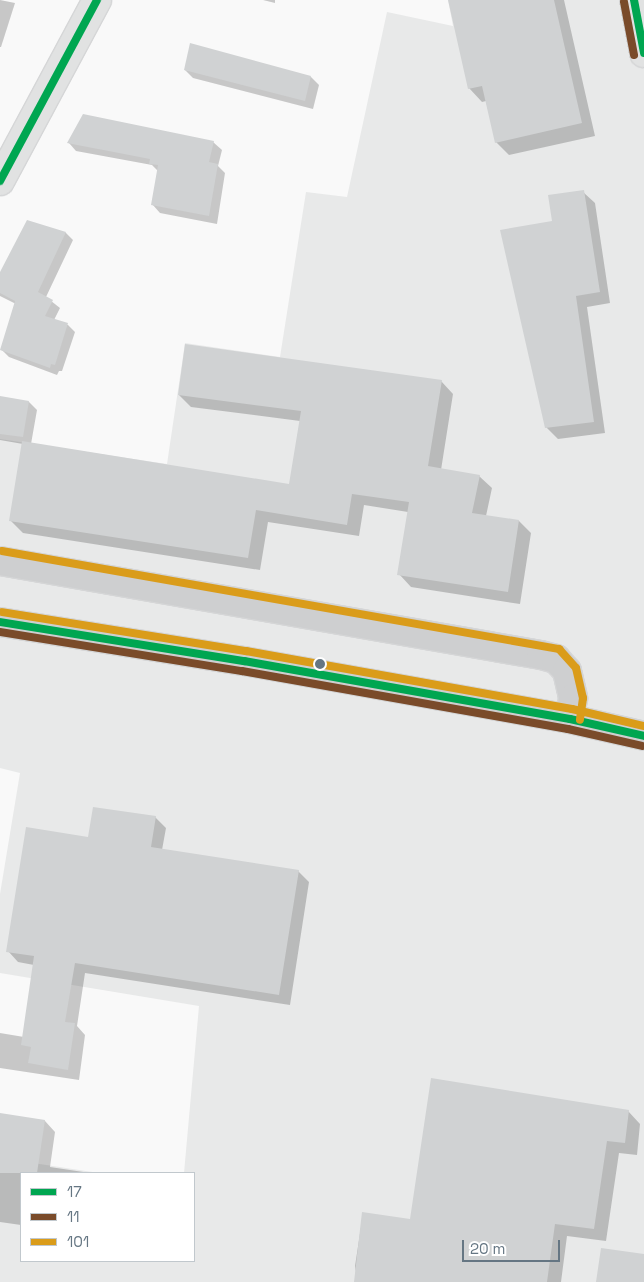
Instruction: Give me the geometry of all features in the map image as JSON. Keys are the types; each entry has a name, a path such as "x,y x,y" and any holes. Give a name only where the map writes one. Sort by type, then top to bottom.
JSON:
{"main road":[{"path":"0,181 97,0"},
{"path":"634,0 644,53"}],"street":[{"path":"0,561 556,659 568,671 573,698 570,719"},
{"path":"0,622 244,660 570,719 644,736"}],"shaded area":[{"path":"448,0 644,0 644,1282 0,1282 0,1158 92,1172 20,1172 20,1262 195,1262 195,1172 184,1172 199,1006 0,973 0,894 20,773 0,768 0,439 167,464 185,343 280,357 306,192 347,197 387,12 453,26"}],"building":[{"path":"448,0 554,0 582,123 495,143 482,86 468,89"},
{"path":"190,43 311,76 305,101 184,70"},
{"path":"83,114 214,141 209,162 218,164 209,216 151,205 158,165 149,164 150,159 67,143"},
{"path":"584,190 600,292 576,296 594,422 545,428 500,230 552,221 548,195"},
{"path":"27,220 66,232 38,292 53,300 45,316 68,323 55,365 51,364 50,368 0,350 15,301 0,293 0,272"},
{"path":"185,344 442,380 428,466 480,475 472,513 519,520 508,592 397,575 409,502 352,494 347,525 256,510 248,558 9,521 22,441 289,484 301,411 178,395"},
{"path":"0,396 29,401 23,437 0,434"},
{"path":"93,807 156,816 151,847 299,870 279,995 75,963 65,1022 75,1023 68,1070 28,1063 31,1047 21,1045 34,956 6,952 26,827 88,837"},
{"path":"431,1078 629,1110 625,1143 607,1141 594,1229 555,1224 547,1282 354,1282 362,1212 410,1219"},
{"path":"0,1113 45,1120 37,1172 0,1173"},
{"path":"601,1248 644,1254 644,1282 596,1282"}],"transit line":[{"name":"17","path":"0,181 97,0"},
{"name":"17","path":"634,0 644,53"},
{"name":"11","path":"624,2 634,55"},
{"name":"101","path":"2,551 559,649 576,668 583,698 580,720"},
{"name":"101","path":"2,612 246,651 572,709 644,726"},
{"name":"17","path":"0,622 244,661 570,719 644,736"},
{"name":"11","path":"0,632 242,671 568,729 642,746"}]}
